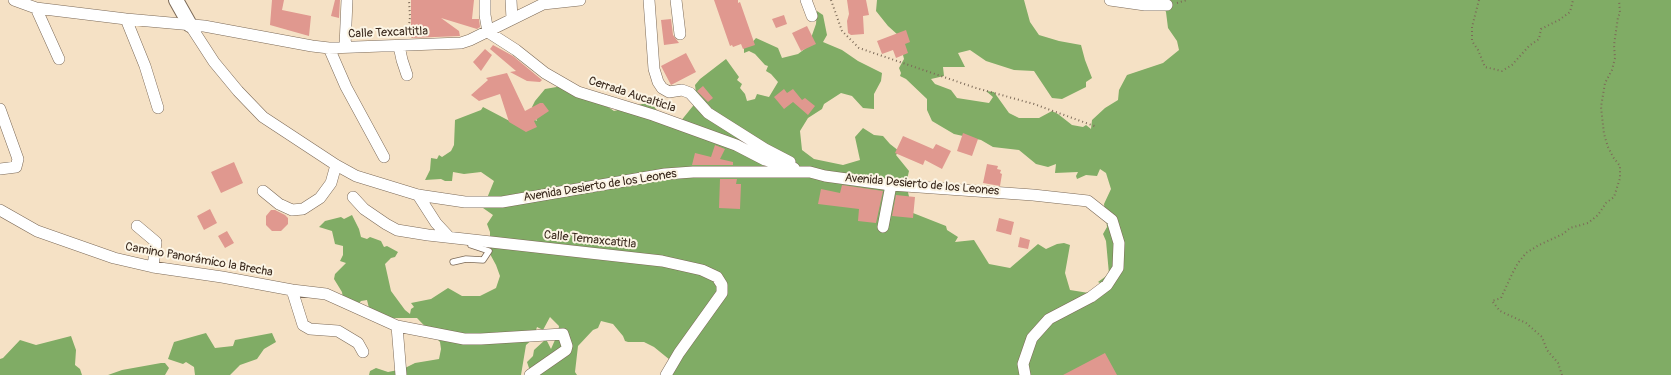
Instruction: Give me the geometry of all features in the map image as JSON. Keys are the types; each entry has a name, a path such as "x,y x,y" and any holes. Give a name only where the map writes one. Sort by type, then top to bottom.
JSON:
{"street":[{"name":"Calle Texcaltitla","path":"14,0 36,8 190,25 329,48 461,43 488,32 544,4 580,0"},
{"name":"Avenida Desierto de los Leones","path":"176,0 214,62 238,91 263,117 336,165 356,176 418,195 465,202 502,202 665,174 694,172 810,172 825,176 891,185 1088,201 1112,220 1119,243 1118,268 1107,285 1091,297 1050,319 1032,338 1023,364 1025,375"},
{"path":"345,47 347,0"},
{"path":"485,0 485,15 488,32"},
{"path":"511,0 512,20"},
{"path":"649,0 654,69 658,82 662,88 670,92 682,90 690,93 708,113 766,149 810,172"},
{"path":"676,0 680,34"},
{"path":"806,0 812,16"},
{"path":"1110,0 1145,5 1167,5"},
{"path":"36,8 59,59"},
{"path":"126,19 145,66 158,108"},
{"name":"Cerrada Aucalticla","path":"488,32 516,50 545,73 578,92 653,115 736,145 765,160 810,172"},
{"path":"399,46 407,75"},
{"path":"329,48 346,87 384,158"},
{"path":"0,108 18,159 16,167 0,169"},
{"path":"263,191 279,204 292,210 303,209 320,198 332,183 336,165"},
{"path":"883,227 891,185"},
{"path":"418,195 436,223 449,237"},
{"name":"Calle Temaxcatitla","path":"353,197 364,209 397,230 662,261 702,270 717,277 722,285 722,292 679,353 666,375"},
{"name":"Camino Panorámico la Brecha","path":"0,210 37,231 114,258 153,267 222,277 292,290 326,294 397,326 470,339 563,334 566,343 566,350 530,375"},
{"path":"137,226 156,242 153,267"},
{"path":"292,290 303,325 310,328 338,331 358,343 363,352"},
{"path":"397,326 401,375"}],"lane":[{"path":"449,237 456,243 477,246 489,251 483,260 466,259 453,262"}],"path":[{"path":"399,46 408,36 410,17 409,0"},
{"path":"831,0 842,31 859,48 976,88 1034,104 1097,127"},
{"path":"1479,0 1472,27 1472,41 1485,67 1502,71 1512,65 1529,46 1539,39 1541,29 1560,20 1570,12 1573,0"},
{"path":"1562,375 1558,363 1547,350 1542,336 1526,323 1500,311 1492,301 1501,298 1512,274 1526,253 1563,234 1570,228 1588,223 1598,215 1606,203 1614,197 1618,187 1620,166 1608,147 1604,134 1601,107 1605,83 1612,70 1614,45 1618,17 1620,13 1619,0"}],"green space":[{"path":"877,0 1024,0 1030,22 1039,35 1059,41 1081,45 1092,78 1086,82 1086,87 1062,99 1052,98 1034,71 1014,70 986,61 970,50 958,53 965,67 943,67 944,76 931,79 935,84 951,90 957,98 989,103 993,97 986,91 994,92 1009,113 1019,118 1039,118 1052,111 1072,125 1083,127 1086,125 1091,129 1092,120 1105,108 1118,100 1119,90 1127,75 1163,63 1179,50 1177,41 1168,28 1166,12 1159,0 1671,0 1671,375 673,375 670,360 654,347 644,342 625,341 623,336 613,324 601,321 598,328 593,330 578,346 575,372 577,375 540,375 541,373 530,371 527,362 533,356 534,350 546,339 551,349 558,333 559,326 550,317 543,330 537,327 533,339 526,345 521,375 369,375 370,371 376,368 388,372 403,369 415,363 439,359 441,349 440,342 417,318 392,318 370,312 367,300 361,301 356,307 343,299 342,292 334,279 335,274 346,263 340,261 343,255 343,246 335,244 332,231 319,227 325,221 341,217 344,219 352,215 361,237 367,239 370,237 381,241 384,247 387,246 398,252 395,257 391,258 385,264 391,291 405,310 410,314 411,309 414,307 411,303 431,299 448,288 462,296 480,296 496,288 500,276 490,254 485,252 490,241 490,232 487,224 493,215 483,208 494,181 481,172 464,174 453,172 452,181 445,181 441,179 425,180 430,170 431,158 437,159 439,155 442,157 451,151 454,145 455,120 481,110 483,107 521,127 531,118 537,121 532,107 545,89 574,84 614,111 650,102 662,116 680,122 697,101 695,85 700,79 726,59 739,77 737,80 742,84 740,88 745,94 747,101 755,99 757,94 769,97 778,82 766,71 768,66 765,65 755,54 749,51 744,53 744,44 750,45 756,38 778,48 782,58 798,54 806,48 811,38 816,24 817,11 823,15 827,35 823,42 842,50 858,61 882,73 881,81 874,94 874,109 863,108 852,96 841,93 824,104 822,109 808,118 800,131 802,150 814,159 843,165 860,160 855,137 863,128 874,135 883,136 899,151 896,155 909,171 906,184 913,213 946,226 947,230 958,237 955,242 974,240 989,264 1010,268 1038,244 1046,249 1057,244 1064,243 1070,245 1065,273 1070,290 1095,294 1102,284 1098,282 1109,274 1106,241 1103,234 1107,227 1104,204 1111,189 1106,173 1100,169 1097,176 1086,175 1077,179 1076,176 1078,172 1055,173 1056,164 1048,167 1036,164 1019,150 993,147 981,140 954,134 932,121 927,110 927,99 906,79 900,76 901,73 899,68 904,59 898,35 888,26 876,11"},
{"path":"206,333 215,348 233,346 235,340 272,333 276,342 264,349 257,359 240,365 230,375 195,375 194,367 186,362 183,364 168,359 174,342"},
{"path":"71,336 76,350 75,365 80,369 82,375 0,375 0,359 3,358 20,340 36,345"},
{"path":"165,363 169,368 165,375 108,375 122,370"}],"building":[{"path":"272,0 284,0 282,10 311,16 309,36 270,25"},
{"path":"335,0 340,0 339,18 331,16"},
{"path":"411,0 474,0 472,19 479,19 480,27 477,29 441,18 459,31 460,36 411,38"},
{"path":"714,0 738,0 738,3 740,2 755,45 743,49 741,44 733,47 732,45 730,46"},
{"path":"847,0 866,0 869,15 863,16 864,34 851,35 848,33 847,21 849,14"},
{"path":"784,15 787,24 776,28 772,19"},
{"path":"671,19 673,35 679,43 664,45 661,20"},
{"path":"807,26 816,44 801,51 792,33"},
{"path":"906,30 910,42 905,44 908,53 896,58 893,50 882,54 877,41"},
{"path":"493,45 513,56 542,80 540,82 527,81 510,72 516,71 490,49"},
{"path":"485,49 492,55 481,71 473,62"},
{"path":"686,53 696,72 671,85 661,66"},
{"path":"507,73 525,111 540,103 543,103 549,111 534,121 537,127 526,132 509,122 500,94 479,101 471,95 488,80 486,78"},
{"path":"703,86 713,98 708,102 697,91"},
{"path":"784,89 787,93 793,89 802,100 805,98 815,106 808,115 793,102 784,109 774,97"},
{"path":"963,133 978,139 972,156 957,151"},
{"path":"903,136 933,149 936,144 951,151 942,169 925,160 923,165 895,153"},
{"path":"715,145 725,149 720,159 733,162 733,165 692,165 695,153 711,157"},
{"path":"234,162 243,183 221,193 211,172"},
{"path":"987,164 998,166 997,169 1001,170 1000,173 1002,174 1000,186 983,183"},
{"path":"720,179 737,179 736,184 741,184 740,209 719,208"},
{"path":"842,185 883,191 876,223 858,221 859,209 818,204 821,189 840,193"},
{"path":"896,195 915,197 913,218 892,216"},
{"path":"210,209 217,223 204,230 197,216"},
{"path":"271,210 275,210 288,218 288,224 281,231 272,231 266,225 266,216"},
{"path":"999,218 1014,222 1011,235 996,231"},
{"path":"227,231 234,243 225,248 218,236"},
{"path":"1020,237 1030,240 1028,249 1018,247"},
{"path":"1105,353 1117,375 1063,375"}]}
